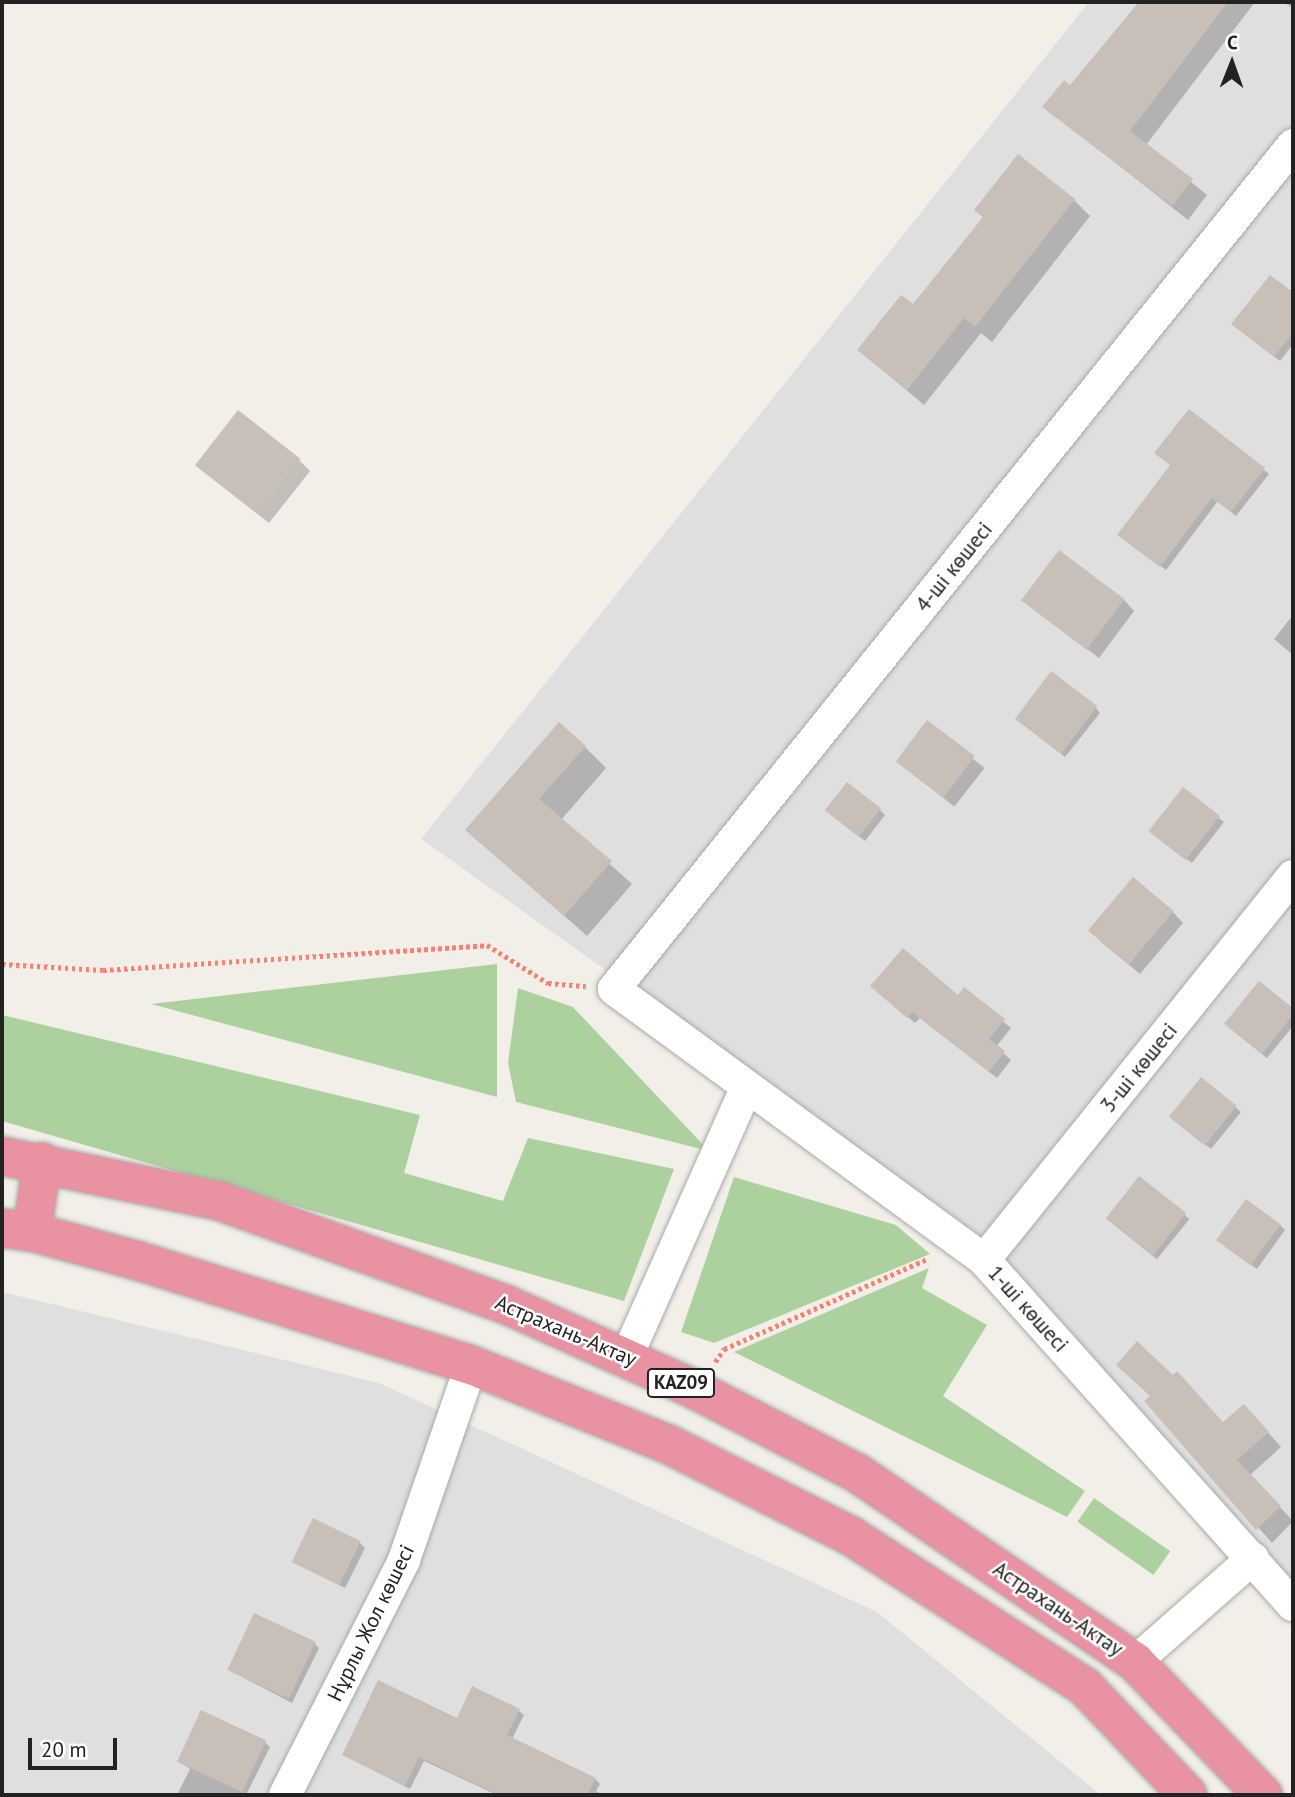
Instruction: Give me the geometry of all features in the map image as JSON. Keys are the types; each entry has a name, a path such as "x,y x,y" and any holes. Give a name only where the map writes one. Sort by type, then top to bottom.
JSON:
{"highway":[{"name":"Астрахань-Актау","path":"2,1156 43,1162 220,1201 505,1304 627,1356 696,1390 858,1473 1135,1662 1263,1795"},
{"path":"43,1162 17,1230 471,1365 670,1445 851,1536 1085,1687 1188,1795"}],"street":[{"name":"4-шi көшесі","path":"614,989 1293,145"},
{"name":"3-шi көшесі","path":"971,1252 1293,876"},
{"name":"1-шi көшесі","path":"614,989 746,1089 971,1252 1293,1605"},
{"path":"627,1356 746,1089"},
{"name":"Нұрлы Жол көшесі","path":"297,1792 404,1560 471,1365"},
{"path":"1135,1662 1252,1558"}],"path":[{"path":"2,964 103,970 487,945 548,983 614,989"},
{"path":"696,1390 724,1349 971,1252"}],"shaded area":[{"path":"1089,2 1293,2 1293,1583 985,1239 421,839"},
{"path":"2,1292 379,1383 877,1612 1101,1795 2,1795"}],"green space":[{"path":"497,964 497,1097 151,1004"},
{"path":"518,988 573,1007 709,1151 516,1102 508,1063"},
{"path":"2,1015 420,1115 404,1173 503,1201 528,1138 674,1169 624,1301 2,1121"},
{"path":"734,1177 896,1225 930,1254 714,1343 681,1332"},
{"path":"929,1268 922,1288 987,1325 943,1396 1085,1491 1067,1517 734,1352"},
{"path":"1094,1498 1170,1551 1154,1575 1077,1522"}],"building":[{"path":"1139,2 1228,2 1130,131 1193,179 1172,206 1042,107 1064,80 1070,85"},
{"path":"1018,154 1075,199 975,327 964,318 907,390 857,350 901,295 913,304 983,217 974,210"},
{"path":"1270,275 1293,292 1293,333 1274,357 1231,324"},
{"path":"1189,409 1265,468 1231,512 1212,498 1160,567 1117,535 1170,465 1154,453"},
{"path":"238,410 300,459 257,514 195,465"},
{"path":"1059,550 1124,599 1087,650 1021,600"},
{"path":"1051,671 1097,706 1061,754 1015,719"},
{"path":"927,720 975,756 944,798 896,762"},
{"path":"559,722 586,746 539,799 612,861 564,916 465,830"},
{"path":"847,782 881,808 859,837 825,810"},
{"path":"1183,787 1220,816 1186,860 1149,831"},
{"path":"1133,877 1174,911 1129,965 1088,931"},
{"path":"903,948 958,995 964,987 1005,1019 989,1039 1005,1051 989,1072 912,1012 907,1018 870,986"},
{"path":"1259,981 1293,1008 1293,1015 1262,1054 1224,1024"},
{"path":"1201,1077 1237,1106 1205,1146 1169,1117"},
{"path":"1139,1176 1186,1213 1153,1255 1106,1219"},
{"path":"1246,1199 1281,1224 1251,1266 1216,1240"},
{"path":"1137,1341 1173,1375 1177,1371 1223,1422 1244,1404 1269,1432 1237,1460 1281,1506 1256,1530 1144,1401 1150,1396 1116,1365"},
{"path":"313,1518 361,1541 339,1585 292,1562"},
{"path":"254,1613 316,1642 289,1699 227,1670"},
{"path":"378,1680 457,1718 472,1686 520,1709 507,1735 596,1778 587,1795 499,1795 419,1757 405,1786 342,1755"},
{"path":"201,1710 266,1740 242,1792 177,1762"}]}
